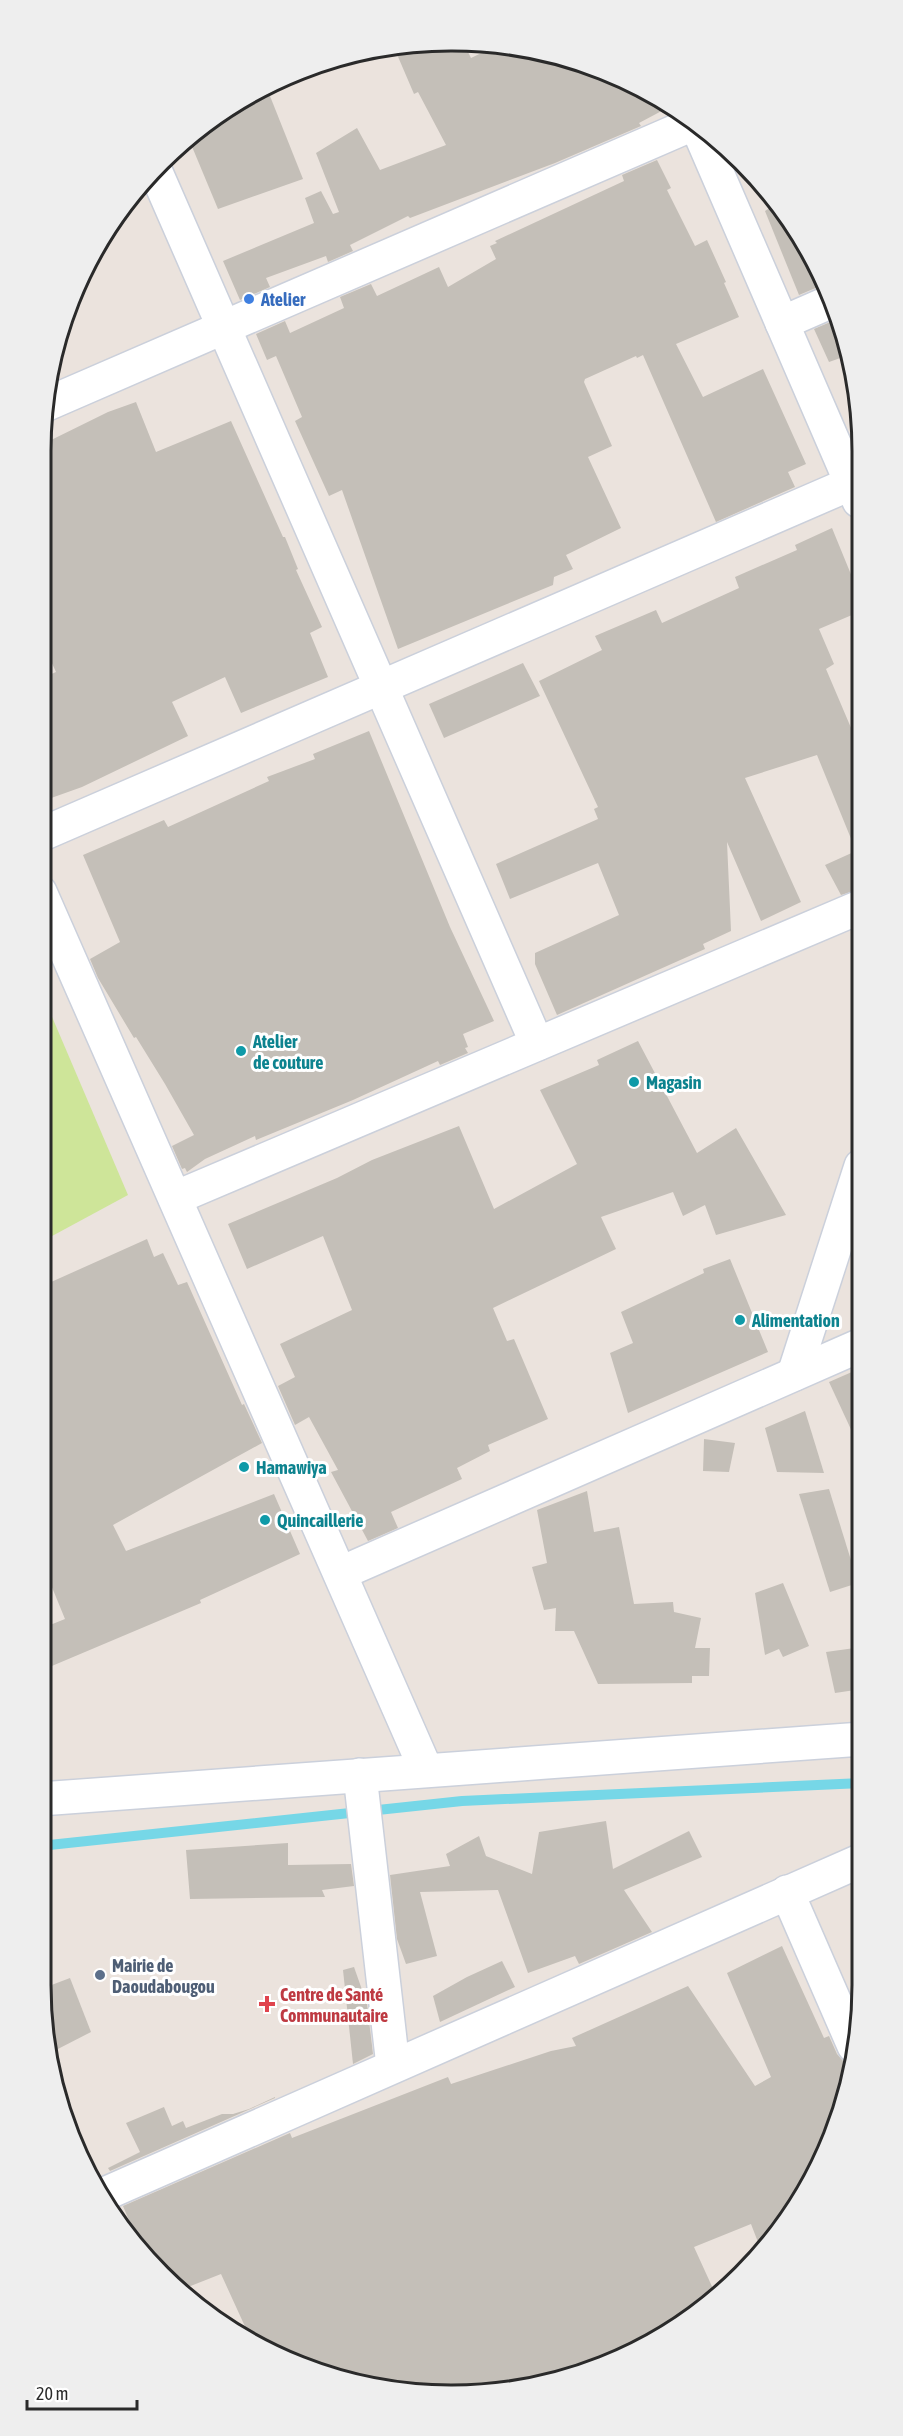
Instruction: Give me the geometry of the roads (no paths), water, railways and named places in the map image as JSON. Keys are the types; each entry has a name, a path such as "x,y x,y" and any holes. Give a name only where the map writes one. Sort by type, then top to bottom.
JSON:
{"street":[{"path":"54,401 687,128"},
{"path":"702,139 852,477"},
{"path":"159,178 537,1044"},
{"path":"782,322 824,304"},
{"path":"51,830 381,687 852,490"},
{"path":"175,1198 852,910"},
{"path":"51,917 426,1770"},
{"path":"794,1374 852,1194"},
{"path":"341,1573 852,1349"},
{"path":"51,1798 852,1740"},
{"path":"360,1775 393,2066"},
{"path":"109,2192 852,1864"},
{"path":"787,1892 849,2035"}],"waterway":[{"path":"51,1845 462,1801 852,1783"}],"place":[{"name":"Atelier","path":"249,299"},
{"name":"Atelier de couture","path":"241,1051"},
{"name":"Magasin","path":"634,1082"},
{"name":"Alimentation","path":"740,1320"},
{"name":"Hamawiya","path":"244,1467"},
{"name":"Quincaillerie","path":"265,1520"},
{"name":"Mairie de Daoudabougou","path":"100,1975"},
{"name":"Centre de Santé Communautaire","path":"267,2004"}]}
